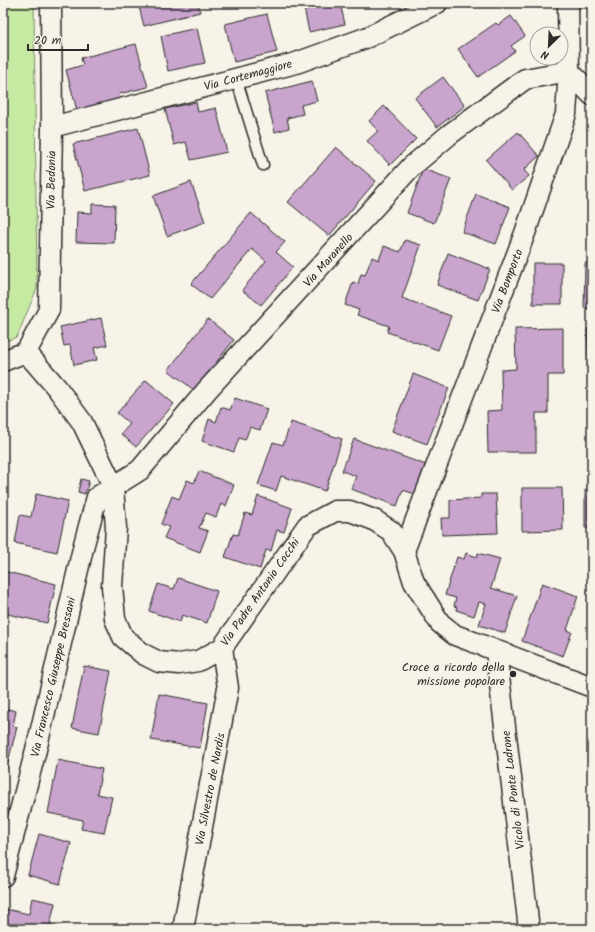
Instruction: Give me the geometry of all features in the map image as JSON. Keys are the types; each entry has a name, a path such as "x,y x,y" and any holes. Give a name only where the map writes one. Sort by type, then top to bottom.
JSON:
{"street":[{"name":"Via Bedonia","path":"26,352 49,310 52,127 52,3"},
{"name":"Via Cortemaggiore","path":"52,127 296,63 368,37 437,3"},
{"name":"Via Bomporto","path":"404,551 528,226 566,114 569,71 568,3"},
{"path":"569,71 592,95"},
{"name":"Via Maranello","path":"113,486 140,470 207,390 411,167 450,134 525,79 569,71"},
{"path":"3,361 26,352"},
{"name":"Via Padre Antonio Cocchi","path":"26,352 57,388 82,422 113,486 116,528 112,586 115,619 123,637 143,654 159,662 179,664 198,661 222,648 307,526 335,511 350,511 374,520 391,531 404,551 414,582 440,623 455,635 496,652 592,687"},
{"name":"Via Francesco Giuseppe Bressani","path":"3,876 38,742 84,544 97,497 113,486"},
{"name":"Via Silvestro de Nardis","path":"183,929 228,688 222,648"},
{"name":"Vicolo di Ponte Ladrone","path":"496,652 530,929"}],"lane":[{"path":"236,78 263,165"}],"green space":[{"path":"3,3 34,3 37,288 17,337 3,342"}],"building":[{"path":"138,3 198,3 200,12 144,26"},
{"path":"303,3 340,3 345,24 309,32"},
{"path":"267,14 277,52 234,62 225,24"},
{"path":"511,16 525,36 511,46 515,51 478,77 458,49 496,23 498,25"},
{"path":"197,28 205,63 168,71 161,36"},
{"path":"136,44 148,87 119,94 122,103 78,114 66,70 83,65 81,58"},
{"path":"443,77 465,106 437,127 415,98"},
{"path":"312,81 317,101 301,105 303,114 287,118 289,128 275,132 265,93"},
{"path":"196,102 198,112 216,108 227,152 191,160 186,142 174,145 165,109"},
{"path":"384,106 416,139 390,165 367,141 378,131 369,121"},
{"path":"138,128 150,175 85,191 73,144"},
{"path":"518,132 539,156 524,170 529,176 512,190 486,160"},
{"path":"336,147 376,181 329,236 288,202"},
{"path":"423,169 451,179 434,223 407,213"},
{"path":"191,182 205,222 167,236 153,196"},
{"path":"476,194 510,207 496,244 462,232"},
{"path":"92,204 115,205 114,243 76,242 77,212 92,213"},
{"path":"251,213 285,242 276,252 293,267 261,305 242,290 266,261 252,249 210,299 191,284"},
{"path":"405,240 421,245 402,298 451,316 438,350 387,332 389,326 357,315 359,310 345,305 353,282 358,284 361,274 365,275 372,257 379,260 384,246 400,252"},
{"path":"448,253 490,269 478,300 437,285"},
{"path":"533,263 562,263 562,304 533,304"},
{"path":"585,263 592,263 592,309 584,308"},
{"path":"101,318 107,345 94,348 97,360 74,365 70,345 64,346 60,327"},
{"path":"208,319 234,340 194,390 168,370"},
{"path":"563,328 563,375 548,375 548,413 536,413 536,452 488,452 487,411 502,410 501,370 516,369 515,329"},
{"path":"587,329 592,329 592,371 589,371"},
{"path":"413,374 449,388 427,444 392,431"},
{"path":"146,380 174,404 136,447 121,434 130,424 117,413"},
{"path":"235,398 267,409 260,430 250,427 245,440 239,438 234,452 202,441 209,419 216,422 221,407 230,410"},
{"path":"291,422 342,439 325,491 281,476 276,491 258,485 273,442 283,445"},
{"path":"354,439 426,465 415,494 403,490 397,506 351,489 356,476 342,471"},
{"path":"199,471 234,485 226,506 221,504 216,517 206,513 199,528 208,531 200,552 164,538 169,527 161,524 172,496 179,499 187,480 194,483"},
{"path":"81,479 89,481 85,494 78,492"},
{"path":"522,488 562,488 563,530 522,531"},
{"path":"585,490 592,490 592,528 585,528"},
{"path":"36,494 68,501 57,552 15,543 20,515 31,517"},
{"path":"481,494 496,494 498,533 442,535 441,518 450,518 450,500 481,498"},
{"path":"258,496 292,508 284,532 277,530 271,551 266,550 260,569 225,557 233,534 238,535 245,513 252,515"},
{"path":"466,553 477,557 478,553 500,559 491,588 517,596 505,633 479,625 486,604 479,602 474,616 456,610 457,607 454,606 456,598 445,595 457,557 464,559"},
{"path":"3,571 56,584 47,623 3,613"},
{"path":"178,578 217,591 207,623 182,615 180,622 149,611 158,584 174,589"},
{"path":"542,583 578,596 567,630 572,632 563,656 522,641"},
{"path":"84,666 111,671 99,733 72,728"},
{"path":"159,694 208,703 200,748 151,740"},
{"path":"3,708 16,711 13,726 17,727 6,770 3,769"},
{"path":"58,760 102,769 97,794 112,797 104,833 81,829 83,820 48,813"},
{"path":"39,834 71,843 60,884 28,875"},
{"path":"32,898 55,903 50,925 62,927 62,929 3,929 5,909 29,914"}],"place":[{"name":"Croce a ricordo della missione popolare","path":"513,674"}]}
